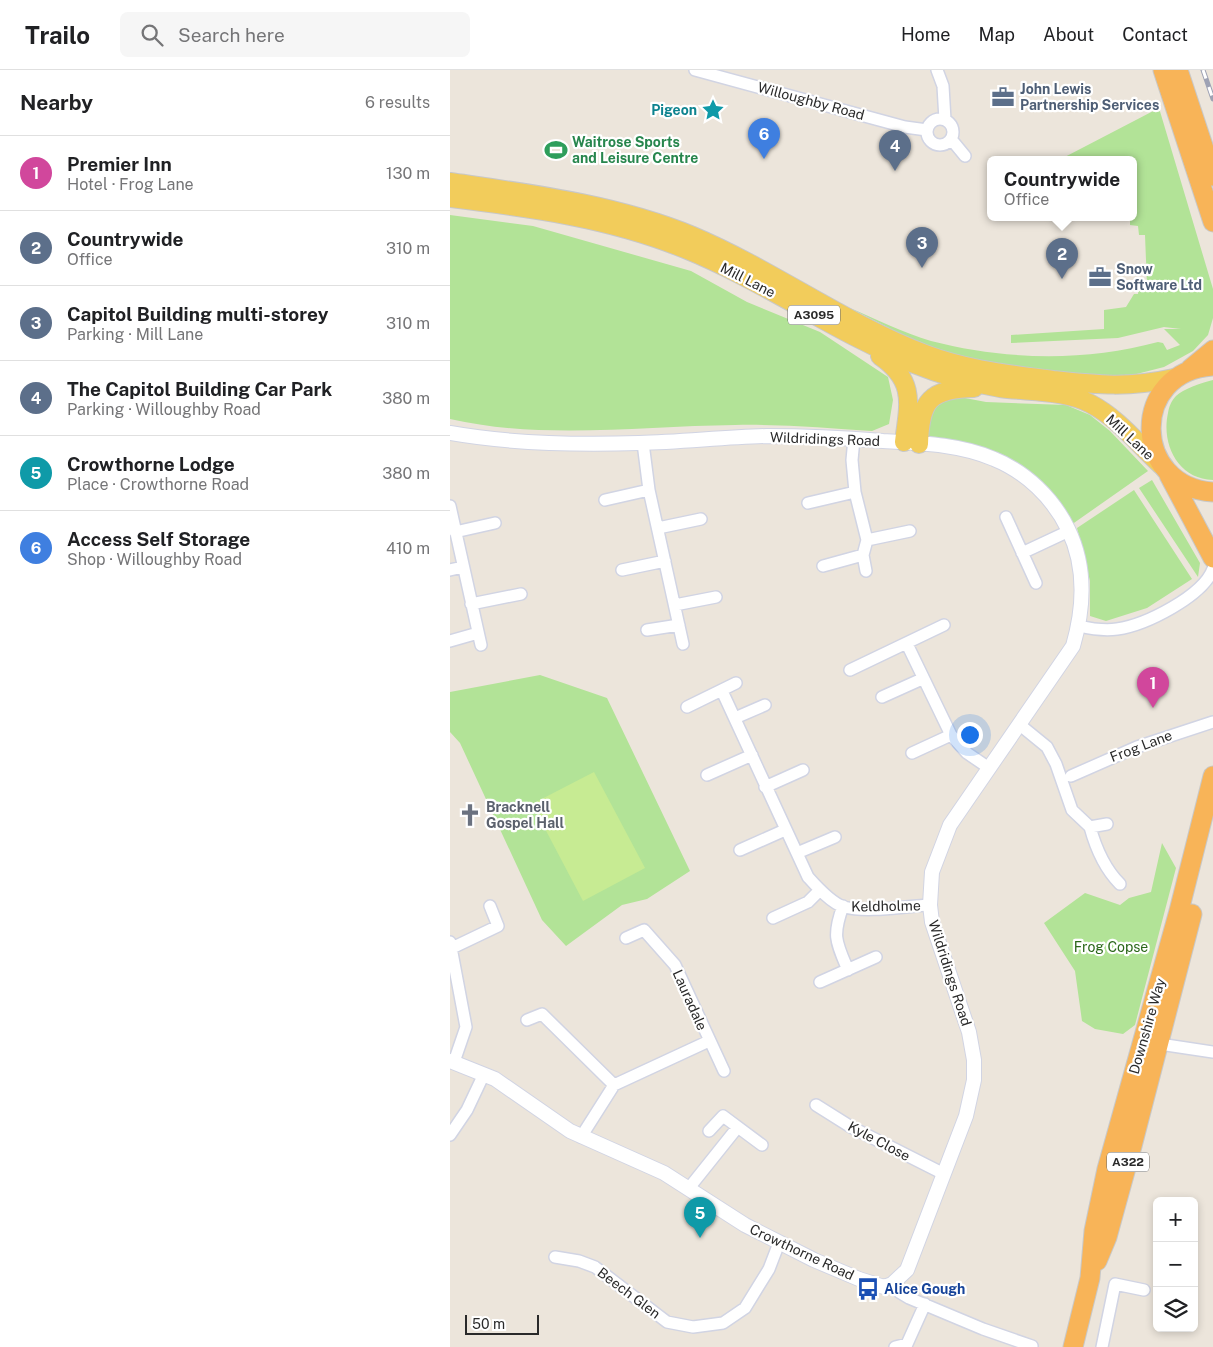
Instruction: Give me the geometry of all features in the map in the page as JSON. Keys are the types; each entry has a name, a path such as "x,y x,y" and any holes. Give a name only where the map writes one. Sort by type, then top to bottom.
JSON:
{"highway":[{"path":"1163,70 1213,222"},
{"path":"1178,70 1213,176"},
{"path":"1213,350 1162,391 1151,415 1152,438 1165,470 1213,558"},
{"path":"1182,374 1213,366"},
{"path":"1165,470 1200,491 1213,492"},
{"name":"Downshire Way","path":"1151,1043 1179,911 1213,776"},
{"name":"Downshire Way","path":"1073,1347 1090,1278 1094,1231 1107,1169 1151,1043 1213,831"}],"main road":[{"name":"Mill Lane","path":"450,182 579,202 658,223 693,237 762,270 880,334 927,355 964,366 1014,376 1102,386 1141,384 1182,374"},
{"name":"Mill Lane","path":"450,198 577,216 633,230 685,249 746,277 850,335 928,369 1000,388 1068,396 1090,403 1118,423 1165,470"},
{"path":"850,335 883,358 902,376 909,401 911,443"},
{"path":"911,443 925,405 933,396 957,388 1000,388"}],"street":[{"name":"Willoughby Road","path":"695,70 905,127 927,130"},
{"path":"938,70 943,86 945,120 952,128 950,139 944,144 935,144 929,138 927,130 933,120 945,120"},
{"path":"950,139 965,156"},
{"name":"Wildridings Road","path":"450,434 538,443 643,443 769,436 854,439 911,443 980,453 1010,467 1044,493 1059,513 1069,531 1080,570 1079,626 1073,646 950,825 941,844 932,872 930,905 932,922 969,1032 974,1060 972,1096 907,1270 892,1284"},
{"path":"854,439 852,460 855,492 867,540 863,555 866,571"},
{"path":"643,443 650,490 683,644"},
{"path":"605,500 650,490"},
{"path":"808,503 855,492"},
{"path":"450,506 481,645"},
{"path":"1006,517 1036,583"},
{"path":"658,528 701,519"},
{"path":"455,532 495,523"},
{"path":"867,540 910,531"},
{"path":"1022,553 1069,531"},
{"path":"823,566 863,555"},
{"path":"622,570 665,561"},
{"path":"450,570 463,567"},
{"path":"1079,626 1101,630 1125,627 1163,611 1198,591 1213,569"},
{"path":"1198,591 1213,592"},
{"path":"471,604 521,594"},
{"path":"675,605 716,596"},
{"path":"647,630 679,625"},
{"path":"850,670 944,625"},
{"path":"450,641 478,634"},
{"path":"907,644 922,679 951,735 967,753 989,768"},
{"path":"882,697 922,679"},
{"path":"687,707 736,683"},
{"name":"Keldholme","path":"722,691 808,877 820,890 843,906 863,908 930,905"},
{"path":"735,718 765,705"},
{"name":"Frog Lane","path":"1072,776 1138,746 1213,722"},
{"path":"1020,725 1047,747 1056,764 1072,810 1090,827 1095,846 1105,866 1120,884"},
{"path":"912,753 951,735"},
{"path":"707,775 752,755"},
{"path":"765,787 803,770"},
{"path":"1090,827 1107,824"},
{"path":"740,850 785,830"},
{"path":"797,853 835,837"},
{"path":"773,918 808,902 820,890"},
{"path":"452,1062 466,1027 451,945 498,926 490,906"},
{"name":"Keldholme","path":"843,906 836,924 836,943 848,970"},
{"name":"Lauradale","path":"626,938 644,930 675,965 724,1071"},
{"path":"820,982 876,957"},
{"path":"527,1020 542,1014 614,1085 581,1137"},
{"name":"Lauradale","path":"614,1085 709,1041"},
{"path":"1151,1043 1213,1052"},
{"name":"Crowthorne Road","path":"452,1062 484,1074 506,1086 553,1120 581,1137 664,1173 745,1225 779,1243 859,1279 884,1287 892,1284"},
{"path":"450,1135 467,1110 484,1074"},
{"name":"Kyle Close","path":"816,1105 851,1127 944,1174"},
{"path":"709,1131 723,1116 762,1145"},
{"path":"689,1188 737,1128"},
{"name":"Beech Glen","path":"555,1257 578,1261 595,1267 667,1322 693,1327 723,1323 745,1308 769,1269 779,1243"},
{"path":"892,1284 899,1292 925,1304 983,1329 1032,1346"},
{"path":"1102,1347 1115,1284 1144,1290"},
{"path":"895,1347 907,1344 925,1304"}],"green space":[{"path":"1159,108 1213,289 1213,318 1208,335 1193,351 1164,367 1121,378 1063,377 985,364 932,350 850,308 921,338 987,352 1044,356 1073,355 1102,353 1158,342 1163,343 1167,350 1180,345 1164,329 1181,329 1164,327 1118,338 1011,343 1011,335 1104,329 1104,310 1126,307 1134,294 1138,294 1139,286 1147,285 1145,235 1139,235 1138,226 1130,225 1130,221 1137,221 1137,156 1067,156"},
{"path":"450,215 533,226 691,271 747,302 820,332 888,377 893,400 889,424 872,431 804,426 752,425 556,430 520,429 450,419"},
{"path":"1213,380 1213,480 1201,478 1182,467 1170,448 1166,425 1170,406 1179,393"},
{"path":"949,395 986,402 1066,405 1090,415 1110,431 1148,471 1071,525 1049,493 961,444 925,435 928,407"},
{"path":"1152,480 1200,563 1198,577 1139,488"},
{"path":"1134,490 1192,579 1147,608 1106,621 1090,616 1090,581 1077,528"},
{"path":"540,675 607,698 690,871 647,899 622,905 566,946 542,920 460,743 450,732 450,692"},
{"path":"594,772 645,868 583,901 532,804"},
{"name":"Frog Copse","path":"1162,843 1176,868 1135,1025 1123,1034 1095,1029 1082,1021 1075,971 1044,923 1085,893 1120,905 1129,898 1151,892"}],"railway":[{"path":"1203,70 1213,99"}],"place":[{"name":"John Lewis Partnership Services","path":"1003,97"},
{"name":"Pigeon","path":"713,110"},
{"name":"Waitrose Sports and Leisure Centre","path":"556,150"},
{"name":"Access Self Storage","path":"764,159"},
{"name":"The Capitol Building Car Park","path":"895,171"},
{"name":"Capitol Building multi-storey","path":"922,268"},
{"name":"Snow Software Ltd","path":"1100,277"},
{"name":"Countrywide","path":"1062,279"},
{"name":"Premier Inn","path":"1153,708"},
{"name":"Bracknell Gospel Hall","path":"470,815"},
{"name":"Crowthorne Lodge","path":"700,1238"},
{"name":"Alice Gough","path":"868,1289"}]}
